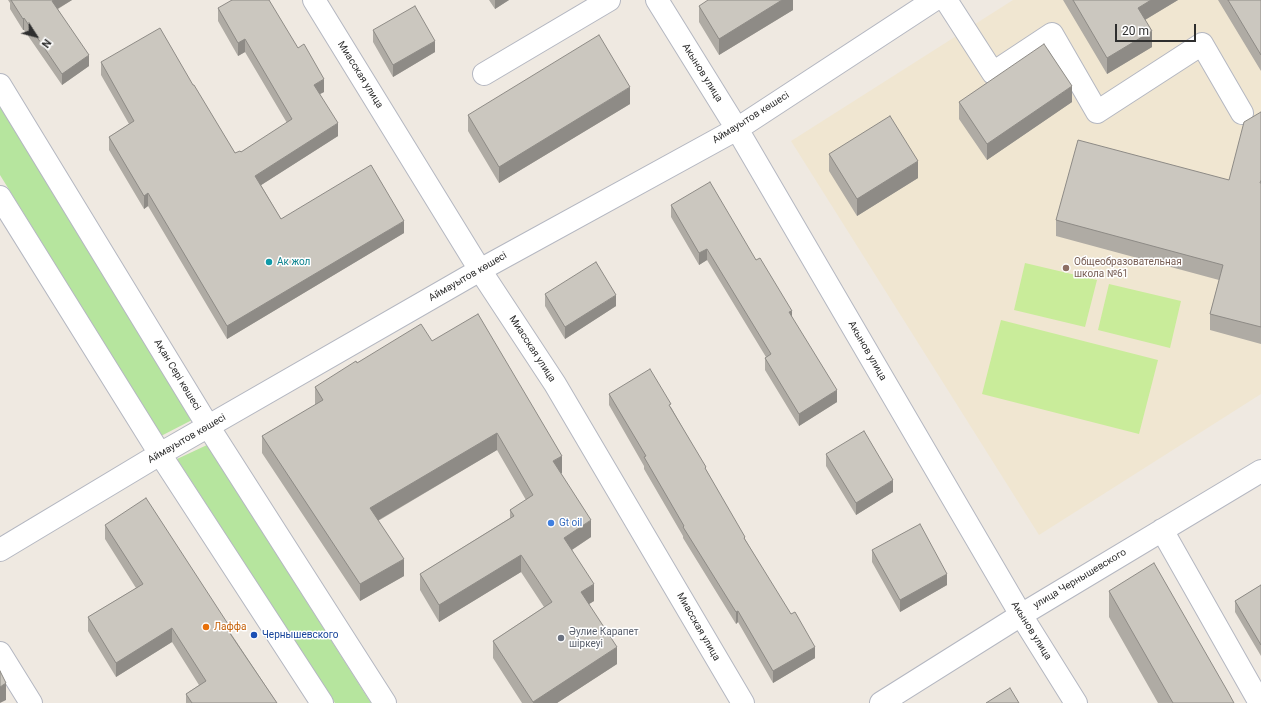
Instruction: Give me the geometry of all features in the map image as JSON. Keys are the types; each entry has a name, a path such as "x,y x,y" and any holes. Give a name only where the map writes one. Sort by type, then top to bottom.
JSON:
{"street":[{"name":"Миасская улица","path":"314,0 480,270 555,384 743,703"},
{"path":"484,74 609,0"},
{"name":"Акынов улица","path":"658,0 737,129 1021,615 1076,703"},
{"name":"Аймауытов көшесі","path":"0,550 208,426 480,270 737,129 934,0"},
{"path":"946,0 993,73 1052,34 1097,112 1202,44 1242,113"},
{"name":"Ақан Сері көшесі","path":"0,85 208,426 385,703"},
{"path":"0,197 160,454 322,703"},
{"name":"улица Чернышевского","path":"881,703 1021,615 1261,471"},
{"path":"1162,530 1260,703"},
{"path":"0,653 31,703"}],"shaded area":[{"name":"Общеобразовательная школа №61","path":"1013,0 1261,0 1261,394 1039,535 791,141"}],"green space":[{"path":"0,104 192,420 161,436 0,175"},
{"path":"1025,263 1097,280 1085,327 1014,310"},
{"path":"1109,284 1181,301 1170,348 1098,330"},
{"path":"1001,320 1158,360 1139,434 982,394"},
{"path":"207,445 371,703 335,703 177,459"}],"building":[{"path":"11,0 54,0 52,1 89,55 62,74"},
{"path":"232,0 269,0 298,48 304,44 324,79 314,85 338,123 255,176 281,219 371,165 404,221 227,326 148,193 144,196 109,137 134,121 101,62 160,28 235,153 241,152 292,119 245,39 238,43 218,8"},
{"path":"708,0 782,0 719,39 699,6"},
{"path":"1073,0 1151,0 1138,8 1152,31 1107,58"},
{"path":"1228,0 1261,0 1261,55"},
{"path":"415,6 435,41 393,65 373,30"},
{"path":"599,35 630,87 499,167 468,115"},
{"path":"1044,44 1072,86 987,144 959,102"},
{"path":"1261,112 1261,327 1210,314 1223,265 1056,220 1078,140 1229,180 1244,122"},
{"path":"890,116 918,161 857,199 829,154"},
{"path":"710,182 756,260 760,258 792,311 789,312 837,390 799,414 765,358 771,354 707,249 699,253 671,205"},
{"path":"596,262 616,295 565,327 545,294"},
{"path":"478,314 562,456 553,461 591,520 564,538 594,584 581,592 617,647 533,702 493,641 552,602 521,555 439,605 420,574 514,516 510,510 533,495 497,433 370,508 404,559 360,584 262,436 323,400 315,387 356,361 357,363 421,324 432,341"},
{"path":"650,369 745,537 744,538 791,614 795,612 815,647 773,671 738,611 736,612 683,527 684,526 644,457 646,456 609,394"},
{"path":"864,431 893,480 856,503 826,454"},
{"path":"146,498 228,624 225,626 277,703 192,703 186,694 206,681 172,628 116,663 88,617 143,584 105,525"},
{"path":"920,524 947,574 900,600 872,550"},
{"path":"1154,563 1234,703 1173,703 1109,591"},
{"path":"1261,585 1261,645 1235,601"},
{"path":"0,671 6,683 0,687"},
{"path":"1010,688 1019,703 986,703"}],"place":[{"name":"Ак жол","path":"269,262"},
{"name":"Общеобразовательная школа №61","path":"1066,268"},
{"name":"Gt oil","path":"551,523"},
{"name":"Лаффа","path":"206,627"},
{"name":"Чернышевского","path":"254,635"},
{"name":"Әулие Карапет шіркеуі","path":"561,638"}]}
